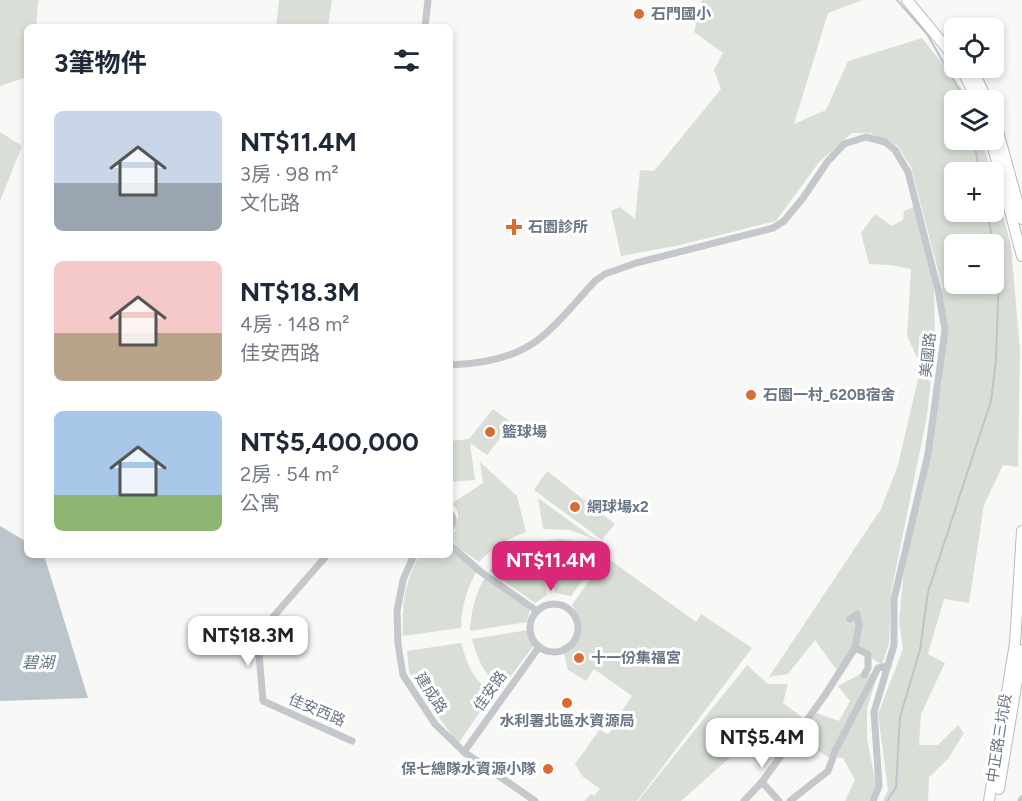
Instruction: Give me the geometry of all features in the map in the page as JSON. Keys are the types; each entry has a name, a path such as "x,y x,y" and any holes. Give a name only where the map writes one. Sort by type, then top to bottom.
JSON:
{"main road":[{"path":"907,0 944,45"},
{"path":"916,0 944,34"},
{"path":"994,150 1022,256"},
{"path":"1003,150 1022,219"},
{"name":"中正路三坑段","path":"997,801 1020,645 1022,531"},
{"name":"中正路三坑段","path":"989,801 1020,645"}],"street":[{"path":"425,24 428,0"},
{"name":"美國路","path":"453,365 478,364 521,350 540,339 605,273 636,262 773,228 784,221 828,161 844,144 866,137 885,142 895,150 908,172 938,290 945,330 928,454 894,599 894,645 874,712 879,786 873,801"},
{"path":"453,549 481,572 537,611"},
{"name":"佳安西路","path":"324,558 260,632 258,641 263,701 352,741"},
{"name":"建成路","path":"413,558 404,580 397,611 398,644 403,675 435,724 464,752 535,801"},
{"path":"550,605 560,605 574,615 578,626 576,638 568,648 550,652 539,647 532,639 530,629 537,611 550,605"},
{"path":"744,801 762,782 825,695 855,648 859,625 857,614 850,619"},
{"name":"佳安路","path":"464,752 539,647"},
{"path":"855,648 868,654 868,668 864,675"},
{"path":"790,801 828,771 836,749 878,668 888,666"},
{"path":"762,782 779,801"}],"shaded area":[{"path":"0,0 39,0 36,24 24,24 24,78 0,86"},
{"path":"279,0 332,0 328,24 276,24"},
{"path":"702,0 863,0 828,13 794,124 826,110 848,61 922,38 944,66 944,78 954,78 963,90 944,90 944,150 985,150 988,162 944,162 944,222 1004,222 1004,219 1011,245 1020,350 1018,467 1003,465 984,505 969,603 944,599 928,654 945,663 921,714 919,745 938,745 958,725 964,733 948,759 929,777 928,801 883,801 888,790 878,714 903,649 899,622 904,570 942,382 942,286 911,167 897,145 870,133 852,133 819,162 776,221 680,245 621,256 611,211 620,207 635,219 640,170 654,171 721,89 714,70 723,53 694,32"},
{"path":"0,132 22,146 0,201"},
{"path":"914,207 934,287 935,342 927,416 891,593 889,643 882,665 858,649 838,672 815,640 788,674 769,677 881,509 898,465 921,366 907,336 911,269 869,264 861,233 875,214 892,226 903,220 904,211"},
{"path":"493,409 512,423 487,455 470,443 475,480 453,482 453,441 469,439"},
{"path":"480,462 517,496 526,532 501,544 479,562 453,541 453,532 458,516 453,503 483,483"},
{"name":"網球場x2","path":"547,471 615,524 602,540 534,490"},
{"path":"538,498 596,540 570,530 543,529"},
{"path":"570,540 601,554 571,596 555,593 545,541"},
{"path":"535,541 547,595 535,603 489,571 510,553"},
{"path":"453,552 477,571 465,598 461,628 403,636 405,594 418,558 453,558"},
{"path":"606,557 696,622 701,614 752,648 637,801 584,801 591,794 594,796 600,789 582,776 575,764 600,729 606,734 610,733 632,696 594,669 586,681 568,670 562,646 573,639 579,629 578,617 572,605"},
{"path":"485,577 530,609 527,622 470,631 474,603"},
{"path":"528,630 535,644 502,688 482,666 472,639"},
{"path":"461,643 472,671 492,694 458,744 409,672 407,651"},
{"path":"747,665 768,684 788,684 783,703 802,717 785,736 766,751 744,745 681,801 638,801"},
{"path":"862,673 878,674 867,708 867,738 876,785 869,801 845,801 855,780 843,758 828,757 800,738 814,712 839,721 850,701 838,686"}],"water":[{"name":"碧湖","path":"0,526 24,540 24,558 45,558 88,698 0,701"}],"waterway":[{"path":"897,0 927,34 959,90"},
{"path":"976,150 977,162"},
{"path":"887,801 896,787 900,717 920,650 928,592 991,401 996,359 999,273 989,222"}],"place":[{"name":"石門國小","path":"639,14"},
{"name":"石園診所","path":"514,227"},
{"name":"石園一村_620B宿舍","path":"751,395"},
{"name":"籃球場","path":"490,432"},
{"name":"網球場x2","path":"575,507"},
{"name":"十一份集福宮","path":"579,658"},
{"name":"水利署北區水資源局","path":"567,703"},
{"name":"保七總隊水資源小隊","path":"548,769"}]}
